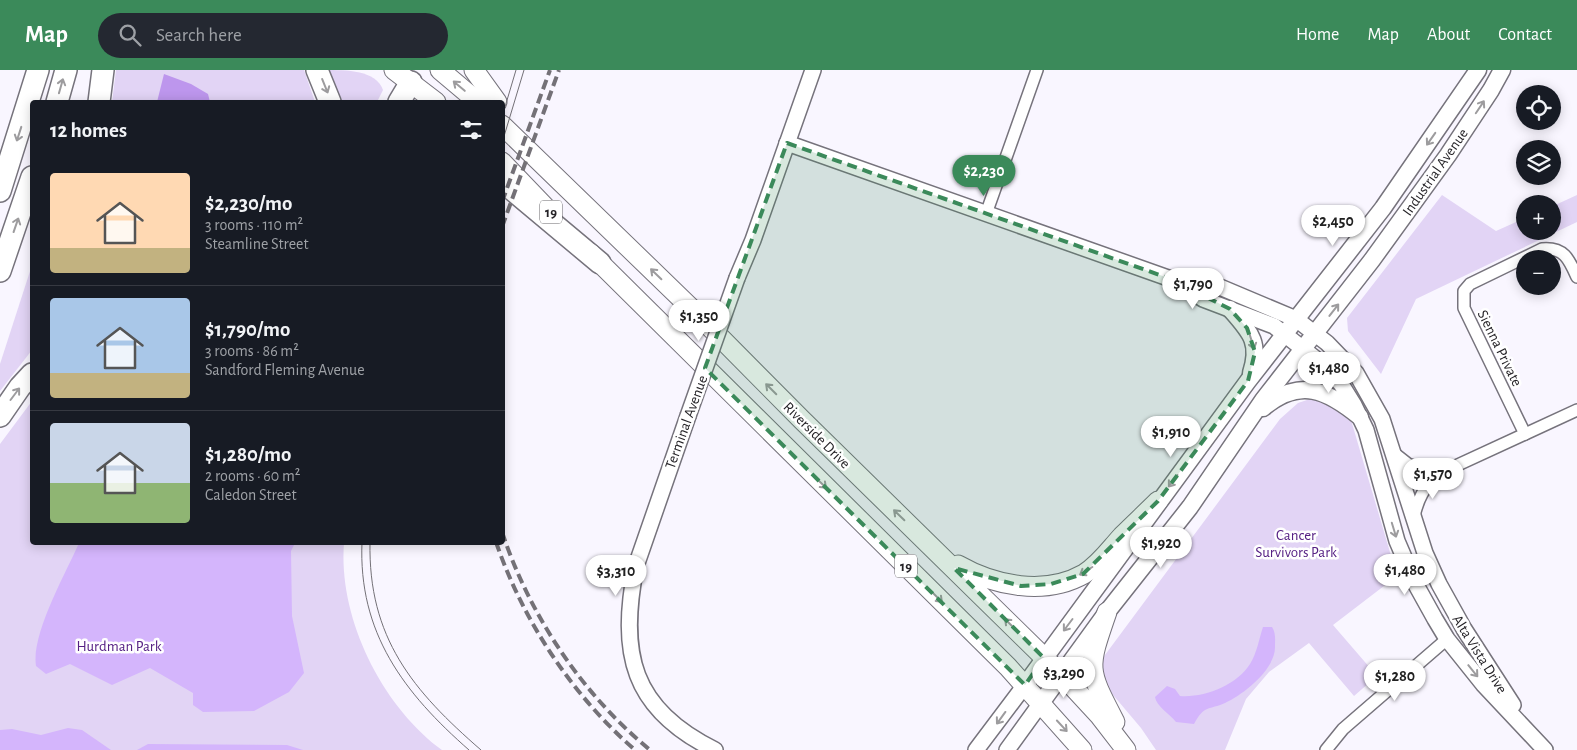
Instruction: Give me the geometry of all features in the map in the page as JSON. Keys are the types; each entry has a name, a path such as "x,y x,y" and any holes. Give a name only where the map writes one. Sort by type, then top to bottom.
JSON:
{"highway":[{"path":"57,100 66,70"},
{"path":"99,100 103,70"},
{"path":"318,70 329,100"},
{"path":"399,100 404,73"},
{"path":"0,191 36,76"},
{"path":"0,271 30,183"},
{"path":"505,184 600,263"},
{"path":"0,416 30,376"}],"main road":[{"path":"440,70 476,100"},
{"path":"474,70 496,100"},
{"name":"Industrial Avenue","path":"1025,685 1248,380 1383,208 1478,70"},
{"name":"Industrial Avenue","path":"1041,703 1107,612 1190,507 1262,400 1305,348 1372,260 1448,155 1502,70"},
{"path":"404,73 434,100"},
{"path":"505,114 548,169"},
{"name":"Riverside Drive","path":"505,128 1044,658 1099,715 1128,750"},
{"name":"Riverside Drive","path":"505,165 600,263 1025,685 1082,750"},
{"path":"1230,310 1253,338 1254,361 1248,380"},
{"path":"1238,436 1264,407 1276,399 1295,391 1314,390 1332,395 1360,417"},
{"path":"934,549 968,570 1000,583 1021,586 1051,584 1084,574 1097,564 1158,501"},
{"path":"1107,612 1091,662 1098,692 1128,750"}],"street":[{"name":"Terminal Avenue","path":"715,750 664,719 648,700 639,681 633,661 630,627 631,591 636,566 688,416 813,70"},
{"path":"986,214 1037,70"},
{"path":"787,143 1171,280"},
{"name":"Sienna Private","path":"1525,434 1464,308 1464,291 1470,284 1542,249 1552,248 1563,252 1569,258 1577,277"},
{"name":"Alta Vista Drive","path":"1171,280 1208,282 1296,319 1316,333 1346,360 1365,385 1382,419 1424,552 1449,604 1528,730"},
{"name":"Alta Vista Drive","path":"1171,280 1203,299 1271,324 1286,333 1305,348 1341,384 1366,430 1397,541 1415,583 1447,639 1483,684 1545,750"},
{"path":"1414,517 1417,502 1423,489 1436,475 1577,410"},
{"path":"1394,454 1408,464 1436,475"},
{"path":"1326,750 1343,730 1447,639"},
{"path":"976,750 1025,685"},
{"path":"1007,750 1041,703"}],"highlighted area":[{"path":"787,143 1171,279 1230,309 1247,328 1255,352 1248,381 1158,501 1083,574 1051,584 1021,586 954,568 1044,658 1025,685 705,368"}],"green space":[{"path":"116,70 304,70 314,100 112,100"},
{"path":"324,70 360,72 374,78 383,90 378,100 335,100"},
{"path":"1442,195 1496,231 1516,222 1516,240 1539,240 1416,299 1381,374 1348,331 1347,318"},
{"path":"1577,195 1577,222 1561,230 1561,202"},
{"path":"30,271 30,353 0,391 0,364"},
{"name":"Cancer Survivors Park","path":"1316,397 1339,406 1351,420 1397,576 1333,625 1377,676 1354,696 1309,643 1269,672 1246,699 1225,750 1156,750 1141,728 1108,689 1102,675 1102,659 1280,419 1298,403"},
{"name":"Hurdman Park","path":"30,404 30,545 344,545 344,572 348,601 368,658 383,685 401,710 420,732 442,750 0,750 0,444"},
{"path":"78,545 294,545 291,551 292,616 304,673 289,692 254,711 203,712 193,705 193,693 150,668 112,685 70,664 46,674 36,666 36,653 44,621"},
{"path":"1263,627 1272,627 1275,634 1274,655 1265,672 1241,694 1225,703 1207,709 1194,724 1176,722 1158,704 1155,697 1167,686 1175,689 1180,696 1199,695 1219,689 1237,678 1250,664"},
{"path":"68,728 82,730 111,750 0,750 0,730 12,729 41,735"},
{"path":"148,744 287,745 303,750 137,750"}],"shaded area":[{"path":"164,74 191,84 208,94 210,100 158,100"}],"tram line":[{"path":"505,107 516,70"},
{"path":"505,133 524,70"},
{"path":"362,545 363,575 368,605 377,633 390,659 424,706 469,750"},
{"path":"370,545 371,576 377,607 386,634 399,660 415,684 435,706 481,750"}],"railway":[{"path":"505,194 550,70"},
{"path":"505,219 559,70"},
{"path":"505,540 527,594 561,652 602,704 650,750"},
{"path":"497,545 520,600 552,655 590,705 635,750"}]}
